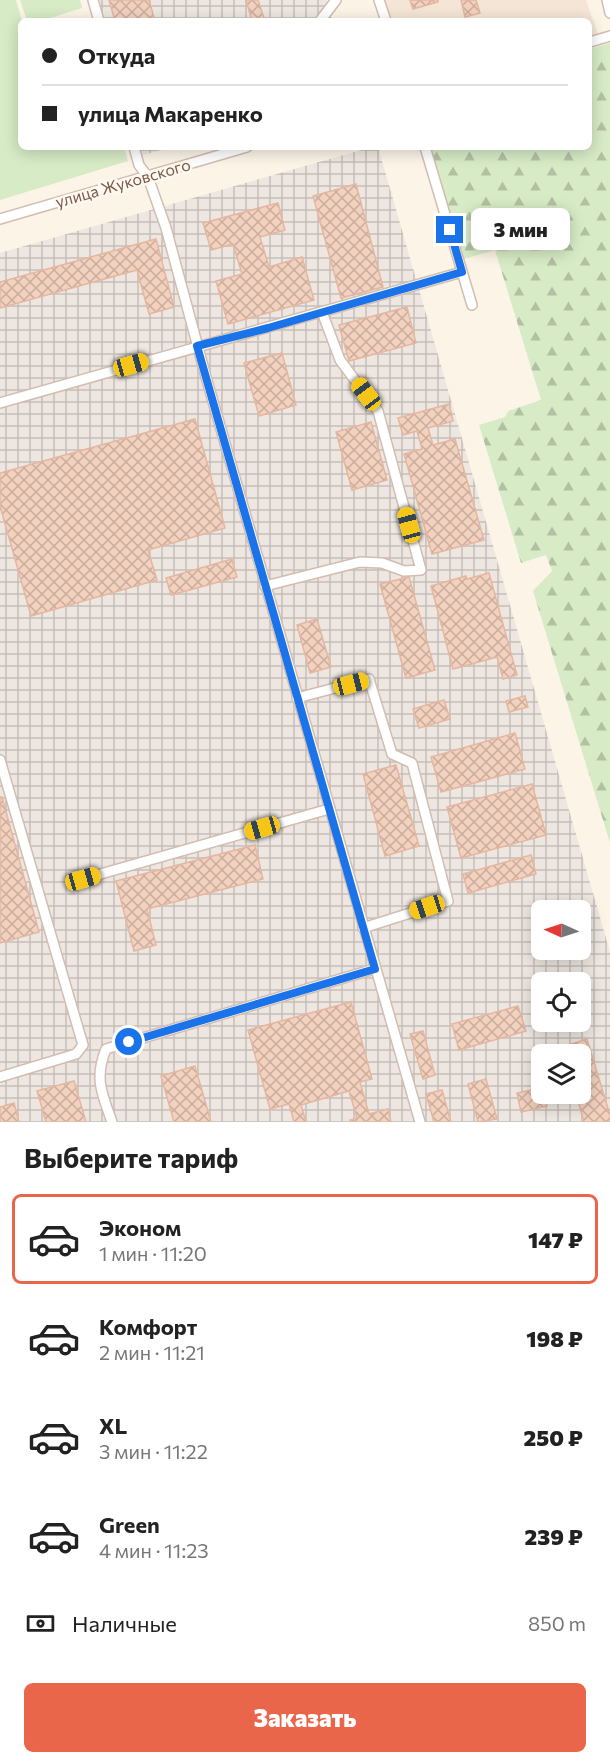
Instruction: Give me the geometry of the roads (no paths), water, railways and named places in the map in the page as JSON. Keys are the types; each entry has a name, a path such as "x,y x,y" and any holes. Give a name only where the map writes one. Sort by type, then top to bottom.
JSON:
{"street":[{"path":"93,0 98,18"},
{"path":"322,18 336,0"},
{"path":"379,0 385,18"},
{"path":"607,0 610,13"},
{"path":"592,41 610,36"},
{"path":"135,150 139,165 148,177 166,228 197,346 297,698 420,1122"},
{"name":"улица Жуковского","path":"0,219 237,150"},
{"path":"426,150 472,306"},
{"path":"0,404 462,272"},
{"path":"266,586 360,562 382,563 404,572 421,570 378,411 340,360 322,312"},
{"path":"297,698 369,679 392,754 412,763 448,900 363,928"},
{"path":"0,760 83,1045 76,1054 0,1077"},
{"path":"83,879 329,809"},
{"path":"112,1122 100,1088 100,1065 106,1049 375,969"}]}
